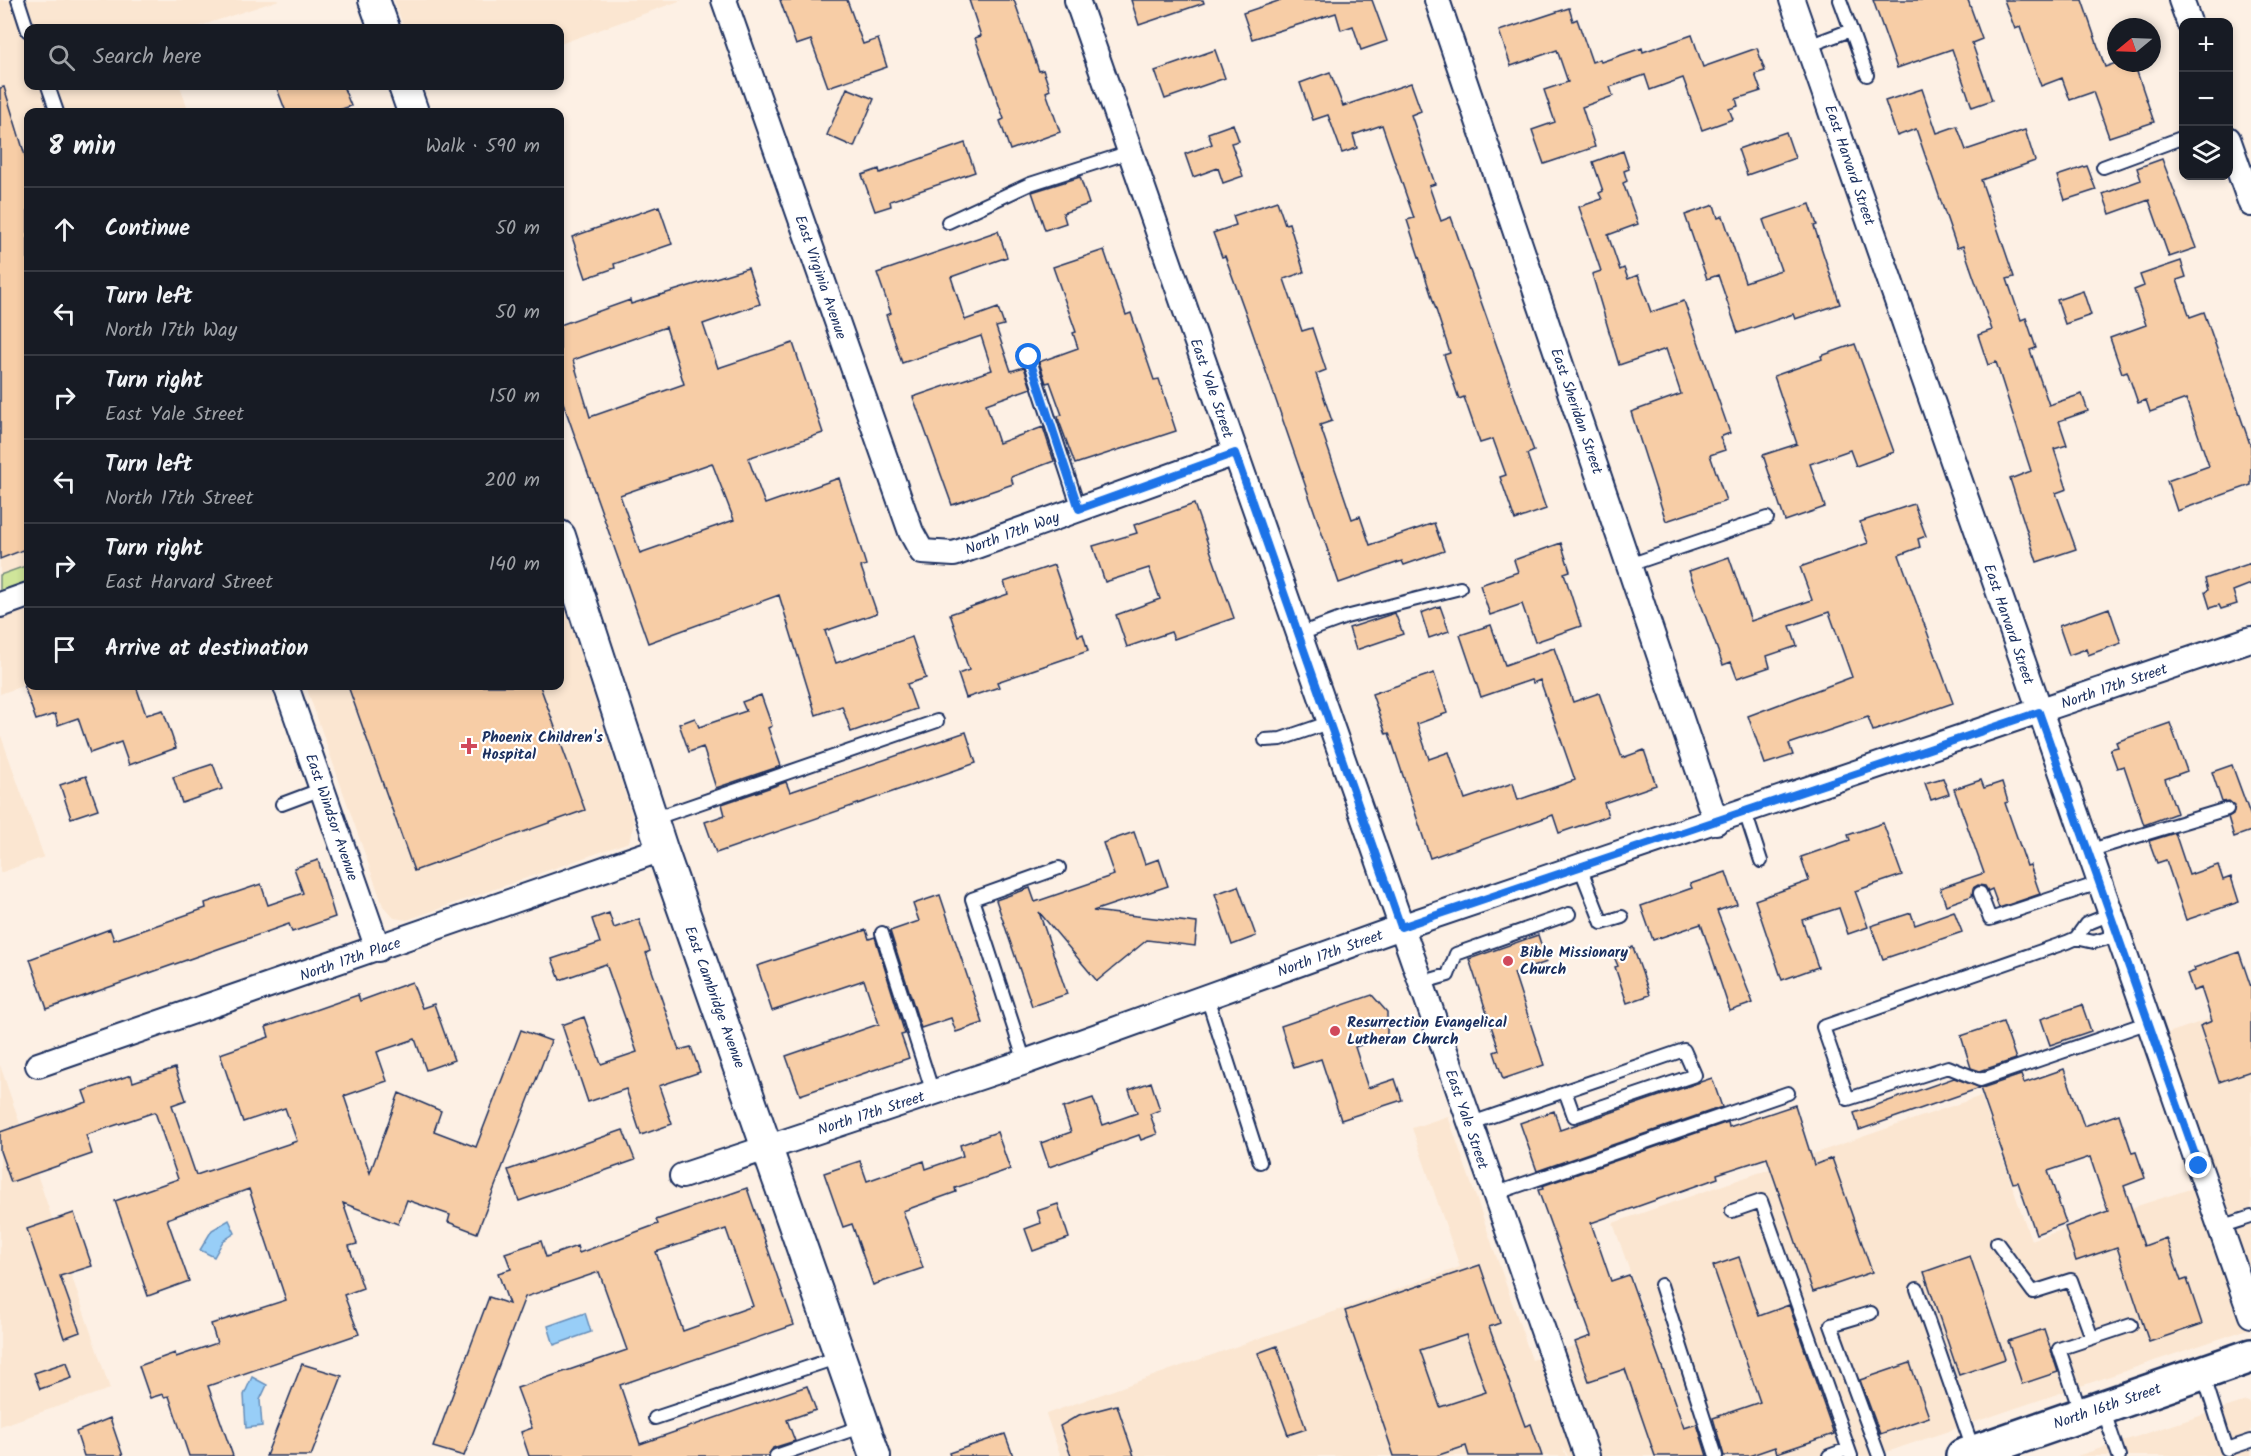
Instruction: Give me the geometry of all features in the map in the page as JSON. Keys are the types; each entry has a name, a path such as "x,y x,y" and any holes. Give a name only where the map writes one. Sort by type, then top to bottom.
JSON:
{"main road":[{"name":"North 16th Street","path":"1968,1454 2251,1356"}],"street":[{"path":"374,0 383,24"},
{"name":"East Virginia Avenue","path":"724,0 911,532 922,552"},
{"name":"East Yale Street","path":"1077,0 1328,723 1587,1456"},
{"name":"East Sheridan Street","path":"1437,0 1716,822"},
{"name":"East Harvard Street","path":"1792,0 2251,1315"},
{"path":"2181,0 2188,18"},
{"path":"405,90 412,108"},
{"path":"2233,151 2251,204"},
{"name":"North 17th Way","path":"922,552 954,554 1235,453"},
{"name":"East Cambridge Avenue","path":"564,548 662,849 769,1148 875,1456"},
{"path":"0,605 24,596"},
{"name":"North 17th Street","path":"682,1176 1025,1062 1401,927 2251,639"},
{"name":"East Windsor Avenue","path":"287,690 378,949"},
{"name":"North 17th Place","path":"38,1065 662,849"}],"lane":[{"path":"18,0 26,24"},
{"path":"1840,0 1867,75"},
{"path":"1808,46 1851,30"},
{"path":"49,90 56,108"},
{"path":"2103,167 2179,139"},
{"path":"948,222 1030,184 1130,152"},
{"path":"1029,357 1079,509"},
{"path":"1629,565 1767,518"},
{"path":"1298,635 1346,617 1460,588"},
{"path":"652,819 937,721"},
{"path":"1265,740 1281,739 1328,723"},
{"path":"282,804 322,789"},
{"path":"2088,851 2227,809"},
{"path":"1745,812 1761,861"},
{"path":"1580,867 1602,924 1622,917"},
{"path":"1025,1062 972,899 1059,868"},
{"path":"1980,893 1990,919 2099,883"},
{"path":"1420,983 1448,975 1456,954 1569,914"},
{"path":"2076,938 2086,924 2114,925"},
{"path":"2114,925 2094,942 2076,938 1823,1028 1848,1099 1948,1066 1980,1080 2149,1022"},
{"path":"882,933 933,1093"},
{"path":"1207,997 1260,1162"},
{"path":"1469,1124 1684,1050 1695,1075 1574,1116 1565,1091"},
{"path":"1494,1194 1788,1093"},
{"path":"1732,1211 1761,1201 1849,1453 1829,1456"},
{"path":"2220,1227 2251,1217"},
{"path":"1997,1244 2033,1292 2071,1280 2092,1338"},
{"path":"1661,1286 1716,1456"},
{"path":"1917,1289 1968,1454"},
{"path":"1871,1313 1831,1325 1878,1456"},
{"path":"2119,1456 2059,1349 2131,1325"},
{"path":"655,1418 840,1356"},
{"path":"2203,1373 2227,1449 2251,1440"},
{"path":"776,1456 865,1425"}],"shaded area":[{"path":"0,0 279,0 206,24 24,24 24,90 181,90 188,108 24,108 24,685 0,694"},
{"path":"394,0 682,0 564,43 564,24 403,24"},
{"name":"Phoenix Children's Hospital","path":"564,603 634,823 629,842 407,920 394,918 383,906 307,690 564,690"},
{"path":"0,733 44,857 0,873"},
{"path":"2251,1005 2251,1328 1875,1456 1568,1456 1562,1446 1566,1456 1061,1456 1057,1446 1046,1414 1460,1267 1412,1128 1448,1116 1532,1360 1647,1321 1613,1223 1981,1096 2031,1240 2215,1181 2165,1034"},
{"path":"0,1065 110,1389 0,1426"},
{"path":"2246,1401 2251,1403 2251,1456 2077,1456"}],"green space":[{"path":"24,566 24,584 0,593 0,575"}],"water":[{"path":"229,1220 235,1233 223,1241 214,1257 200,1250 212,1230"},
{"path":"585,1313 591,1332 554,1345 548,1326"},
{"path":"252,1377 267,1385 260,1400 262,1426 246,1428 244,1395"}],"building":[{"path":"780,0 847,0 863,44 878,39 887,67 828,87 811,40 796,45"},
{"path":"969,0 1014,0 1039,71 1043,70 1050,90 1046,92 1060,132 1010,150 1000,121 1004,119 975,38 981,36"},
{"path":"1131,0 1203,0 1204,3 1139,25"},
{"path":"1281,0 1372,0 1387,41 1361,50 1353,26 1341,30 1336,13 1252,39 1243,13"},
{"path":"1873,0 1968,0 1982,39 1972,43 1992,100 1972,107 1952,49 1897,68"},
{"path":"2004,0 2082,0 2105,67 2107,66 2107,72 2137,72 2154,122 2109,137 2093,92 2070,100 2062,78 2041,86 2020,27 2015,29"},
{"path":"1569,8 1573,21 1577,19 1592,62 1600,59 1601,62 1642,48 1643,52 1692,35 1703,67 1757,48 1765,71 1755,74 1761,91 1736,99 1738,106 1729,109 1733,119 1702,130 1683,78 1650,90 1645,75 1610,87 1613,96 1582,107 1595,147 1544,164 1532,130 1555,122 1544,90 1568,82 1557,50 1511,66 1499,31"},
{"path":"1215,50 1225,78 1165,99 1155,71"},
{"path":"1330,72 1343,106 1411,83 1421,111 1411,115 1435,184 1429,186 1441,221 1451,217 1534,451 1527,454 1546,509 1515,520 1500,477 1506,475 1493,439 1480,443 1464,397 1459,399 1444,355 1450,353 1407,220 1414,218 1382,125 1353,135 1357,148 1342,153 1328,115 1313,120 1300,83"},
{"path":"4,87 24,152 24,550 0,559 0,88"},
{"path":"847,88 874,99 854,147 827,135"},
{"path":"1922,89 1937,133 1957,126 1966,150 2025,130 2035,161 1981,180 2014,277 2007,279 2021,320 2026,318 2036,348 2030,350 2049,405 2082,394 2088,411 2059,421 2067,445 2054,449 2067,489 2056,493 2076,549 2037,562 2010,479 2031,471 1996,362 1988,365 1978,335 1992,330 1963,246 1957,248 1916,129 1897,136 1885,101"},
{"path":"278,90 345,90 351,106 345,108 284,108"},
{"path":"1233,124 1239,141 1231,143 1243,176 1223,183 1218,168 1193,177 1185,154 1212,144 1208,133"},
{"path":"1786,132 1795,158 1747,175 1738,149"},
{"path":"965,143 975,172 890,201 891,206 875,211 862,175 879,169 880,173"},
{"path":"1623,151 1629,169 1624,171 1627,181 1623,183 1638,224 1608,235 1620,270 1624,268 1628,279 1638,275 1651,312 1684,301 1730,433 1720,437 1725,450 1710,455 1726,501 1666,521 1631,412 1681,394 1666,349 1619,365 1592,274 1601,271 1579,207 1602,199 1599,193 1603,191 1593,162"},
{"path":"2162,159 2196,248 2169,257 2149,200 2110,214 2103,194 2141,180 2137,168"},
{"path":"2087,166 2096,190 2065,200 2057,176"},
{"path":"1080,177 1089,204 1063,213 1066,223 1045,230 1032,192"},
{"path":"1277,201 1285,224 1289,223 1304,272 1284,279 1302,331 1312,328 1326,370 1316,374 1332,421 1320,425 1352,519 1360,516 1370,545 1434,523 1444,551 1404,565 1402,561 1339,583 1250,325 1225,256 1222,257 1213,233 1236,225 1233,216"},
{"path":"1810,204 1817,225 1814,226 1840,304 1795,319 1793,314 1738,333 1718,275 1707,279 1685,215 1714,205 1718,218 1723,216 1745,282 1781,270 1763,220"},
{"path":"659,206 672,244 614,264 615,268 586,278 572,237"},
{"path":"998,231 1007,257 951,277 965,320 998,308 1004,325 996,327 1011,371 1024,367 1031,388 986,404 999,443 1043,427 1054,461 1011,477 1013,484 952,505 913,397 992,370 981,336 902,363 886,315 891,313 877,273"},
{"path":"1104,250 1126,315 1131,313 1154,380 1159,379 1176,431 1075,464 1059,421 1058,416 1062,415 1050,382 1046,383 1039,362 1078,348 1073,333 1076,332 1053,267"},
{"path":"2181,261 2186,277 2177,280 2190,317 2204,312 2251,447 2251,485 2177,511 2167,481 2209,466 2186,399 2150,412 2146,400 2138,403 2127,371 2122,373 2110,338 2146,325 2134,290 2144,286 2140,275"},
{"path":"748,268 760,304 703,324 718,368 793,343 823,433 748,458 765,504 839,478 866,565 861,567 877,613 825,631 836,663 912,637 926,678 907,684 916,709 851,732 842,706 816,715 779,595 648,643 564,405 564,324 630,300 631,304","holes":["666,327 684,384 590,417 573,360","712,463 734,520 640,553 620,495"]},
{"path":"2083,291 2091,315 2065,324 2057,300"},
{"path":"1855,344 1894,452 1856,466 1850,450 1810,464 1825,507 1785,521 1763,455 1797,444 1774,376 1822,359 1821,356"},
{"path":"1194,504 1234,618 1174,639 1171,632 1127,647 1116,615 1160,599 1149,568 1105,582 1093,546 1137,533 1134,525"},
{"path":"1914,504 1926,536 1918,539 1920,547 1899,555 1953,703 1873,731 1868,717 1789,744 1793,755 1765,764 1748,716 1852,677 1829,612 1790,626 1797,646 1767,656 1770,667 1737,678 1731,662 1723,665 1689,571 1729,557 1751,621 1812,600 1800,567 1868,543 1860,522"},
{"path":"1561,543 1570,571 1564,573 1581,626 1535,642 1522,604 1490,615 1480,585 1518,572 1514,560"},
{"path":"2251,563 2251,584 2233,591 2237,604 2221,609 2219,605 2210,608 2205,592 2208,590 2205,579"},
{"path":"1054,565 1078,636 1083,634 1088,651 997,682 999,687 966,698 958,674 969,670 950,614 1008,594 1004,582"},
{"path":"1440,606 1449,631 1429,638 1421,613"},
{"path":"2109,608 2121,643 2088,655 2086,649 2069,655 2059,626"},
{"path":"1395,613 1403,634 1356,650 1349,628"},
{"path":"1491,625 1505,665 1554,648 1573,702 1599,693 1622,758 1644,750 1656,785 1604,803 1608,816 1559,833 1553,815 1430,858 1389,733 1386,734 1372,694 1434,673 1447,713 1417,724 1429,759 1449,752 1465,799 1513,783 1518,800 1575,780 1540,680 1533,683 1531,680 1481,697 1460,635"},
{"path":"25,690 137,690 146,715 163,710 176,748 129,765 121,742 90,753 78,718 58,725 55,714 36,720"},
{"path":"349,690 541,690 585,810 414,871"},
{"path":"761,695 772,726 768,728 781,766 716,788 703,747 689,752 679,724 695,718 699,727 746,711 742,702"},
{"path":"2170,723 2187,771 2165,779 2177,813 2144,825 2124,766 2117,768 2110,749 2118,747 2116,742"},
{"path":"966,732 976,763 716,853 705,822 725,815 722,804 786,782 790,792"},
{"path":"213,764 222,789 182,803 173,777"},
{"path":"2232,765 2251,817 2251,831 2234,837 2228,817 2233,814 2235,806 2229,801 2222,802 2212,772"},
{"path":"86,776 98,809 71,818 60,785"},
{"path":"1943,778 1949,794 1931,800 1925,783"},
{"path":"1981,780 1984,788 2002,782 2008,802 2005,803 2027,866 2030,865 2040,894 1999,908 1992,889 1988,891 1985,886 1978,885 1973,888 1972,896 1946,905 1940,888 1984,873 1954,789"},
{"path":"1883,823 1902,875 1855,891 1868,927 1848,934 1839,908 1802,920 1818,967 1782,980 1755,900 1809,881 1801,857 1850,840 1848,835"},
{"path":"1134,832 1145,864 1159,859 1168,886 1093,911 1197,923 1195,946 1147,940 1097,981 1039,912 1067,994 1032,1006 996,900 1030,888 1035,902 1114,875 1103,843"},
{"path":"2175,833 2189,875 2218,865 2223,880 2231,877 2239,902 2186,920 2166,860 2157,863 2149,841"},
{"path":"318,860 335,917 292,932 289,924 47,1009 30,959 110,929 114,940 206,908 205,903 261,884 268,905 303,893 294,868"},
{"path":"1726,872 1737,904 1717,911 1753,1003 1730,1011 1701,924 1653,940 1641,906 1692,888 1690,884"},
{"path":"1238,886 1256,936 1232,945 1215,894"},
{"path":"940,895 983,1023 956,1032 951,1018 921,1028 890,931 919,921 913,904"},
{"path":"1954,911 1962,932 1883,959 1871,926 1911,913 1915,925"},
{"path":"609,913 614,928 639,919 650,951 646,953 679,1050 691,1047 700,1072 659,1086 672,1124 641,1135 626,1089 588,1102 562,1025 584,1017 601,1064 637,1052 606,964 560,980 552,959 600,943 592,919"},
{"path":"866,930 869,939 875,937 905,1034 901,1035 909,1058 800,1095 786,1056 879,1024 864,980 772,1011 757,966"},
{"path":"1538,935 1547,962 1514,973 1544,1065 1503,1079 1494,1052 1499,1050 1469,959"},
{"path":"1633,947 1650,995 1627,1003 1613,954"},
{"path":"2239,952 2251,987 2251,1071 2219,1082 2200,1026 2212,1021 2201,988 2193,991 2187,974 2195,971 2194,968"},
{"path":"412,982 422,1008 434,1004 454,1060 426,1070 415,1039 377,1052 387,1081 344,1096 370,1173 399,1093 441,1111 434,1131 476,1147 521,1030 551,1041 477,1233 448,1222 450,1215 407,1200 398,1224 343,1203 357,1244 349,1246 363,1288 344,1295 359,1334 208,1386 233,1456 189,1456 169,1396 164,1397 163,1394 150,1398 139,1366 175,1353 176,1357 217,1343 211,1324 286,1300 249,1189 167,1219 189,1281 148,1296 115,1201 178,1179 155,1112 86,1135 92,1154 11,1182 0,1151 0,1132 87,1102 83,1091 131,1075 133,1082 175,1068 186,1100 172,1105 196,1175 297,1141 285,1108 243,1122 220,1054 269,1037 266,1027 358,995 360,1001"},
{"name":"Resurrection Evangelical Lutheran Church","path":"1372,995 1387,1012 1387,1036 1355,1047 1368,1088 1395,1079 1402,1100 1341,1120 1321,1059 1294,1068 1281,1026"},
{"path":"2082,1005 2091,1031 2050,1045 2041,1019"},
{"path":"2003,1022 2016,1059 1980,1071 1971,1068 1961,1036"},
{"path":"2064,1069 2084,1126 2119,1114 2132,1153 2136,1152 2145,1178 2124,1186 2144,1246 2166,1238 2181,1281 2187,1279 2202,1324 2149,1342 2117,1247 2076,1261 2065,1227 2108,1211 2090,1157 2048,1171 2066,1223 2036,1234 2018,1182 2013,1183 1980,1088 1859,1130 1854,1113 1954,1078 1982,1088 2021,1075 2024,1083"},
{"path":"1712,1078 1722,1107 1537,1171 1520,1123 1554,1111 1560,1130"},
{"path":"1151,1082 1160,1110 1150,1114 1157,1134 1141,1140 1139,1135 1049,1167 1041,1143 1071,1132 1063,1108 1093,1098 1103,1125 1137,1113 1129,1090"},
{"path":"1795,1105 1814,1165 1832,1158 1872,1272 1813,1292 1767,1158 1717,1174 1718,1178 1591,1223 1611,1281 1629,1275 1684,1428 1697,1424 1707,1456 1655,1456 1625,1369 1589,1381 1575,1342 1591,1336 1538,1190 1543,1189 1542,1186 1728,1122 1729,1127"},
{"path":"623,1130 635,1160 519,1201 508,1170"},
{"path":"997,1132 1010,1169 955,1188 956,1192 903,1211 923,1268 873,1285 852,1224 843,1227 824,1173 860,1161 867,1181 924,1161 926,1169 963,1156 960,1145"},
{"path":"747,1188 794,1325 620,1385 640,1444 807,1386 816,1410 787,1420 795,1441 773,1448 768,1456 529,1456 521,1432 532,1428 517,1388 627,1350 599,1272 525,1297 464,1456 433,1447 489,1297 509,1304 498,1273 511,1269 505,1253 541,1241 546,1257 577,1246 579,1253 658,1224 656,1220","holes":["726,1229 753,1306 683,1331 656,1252"]},
{"path":"1058,1204 1069,1238 1033,1251 1025,1229 1041,1223 1037,1211"},
{"path":"74,1213 92,1266 60,1276 80,1332 64,1338 27,1229"},
{"path":"1970,1256 2005,1359 1959,1375 1924,1272"},
{"path":"1739,1257 1759,1316 1789,1305 1834,1434 1777,1453 1775,1447 1749,1456 1724,1456 1713,1418 1760,1402 1713,1266"},
{"path":"1480,1265 1500,1323 1489,1327 1525,1426 1531,1424 1542,1456 1469,1456 1466,1446 1436,1456 1394,1456 1345,1311","holes":["1466,1335 1486,1392 1440,1407 1420,1350"]},
{"path":"2044,1329 2058,1372 2022,1384 2008,1341"},
{"path":"1277,1346 1306,1429 1288,1435 1258,1353"},
{"path":"67,1362 72,1378 40,1389 34,1373"},
{"path":"1910,1363 1929,1417 1880,1434 1860,1380"},
{"path":"302,1364 342,1376 311,1456 266,1456"},
{"path":"1117,1405 1134,1456 1071,1456 1060,1426 1079,1415"},
{"path":"110,1418 123,1456 84,1456 76,1432"},
{"path":"1005,1434 1013,1456 950,1456 949,1453"}],"place":[{"name":"Phoenix Children's Hospital","path":"469,746"},
{"name":"Bible Missionary Church","path":"1508,961"},
{"name":"Resurrection Evangelical Lutheran Church","path":"1335,1031"}],"route":[{"path":"1029,357 1079,509 1235,453 1401,927 2039,712 2199,1166"}]}
